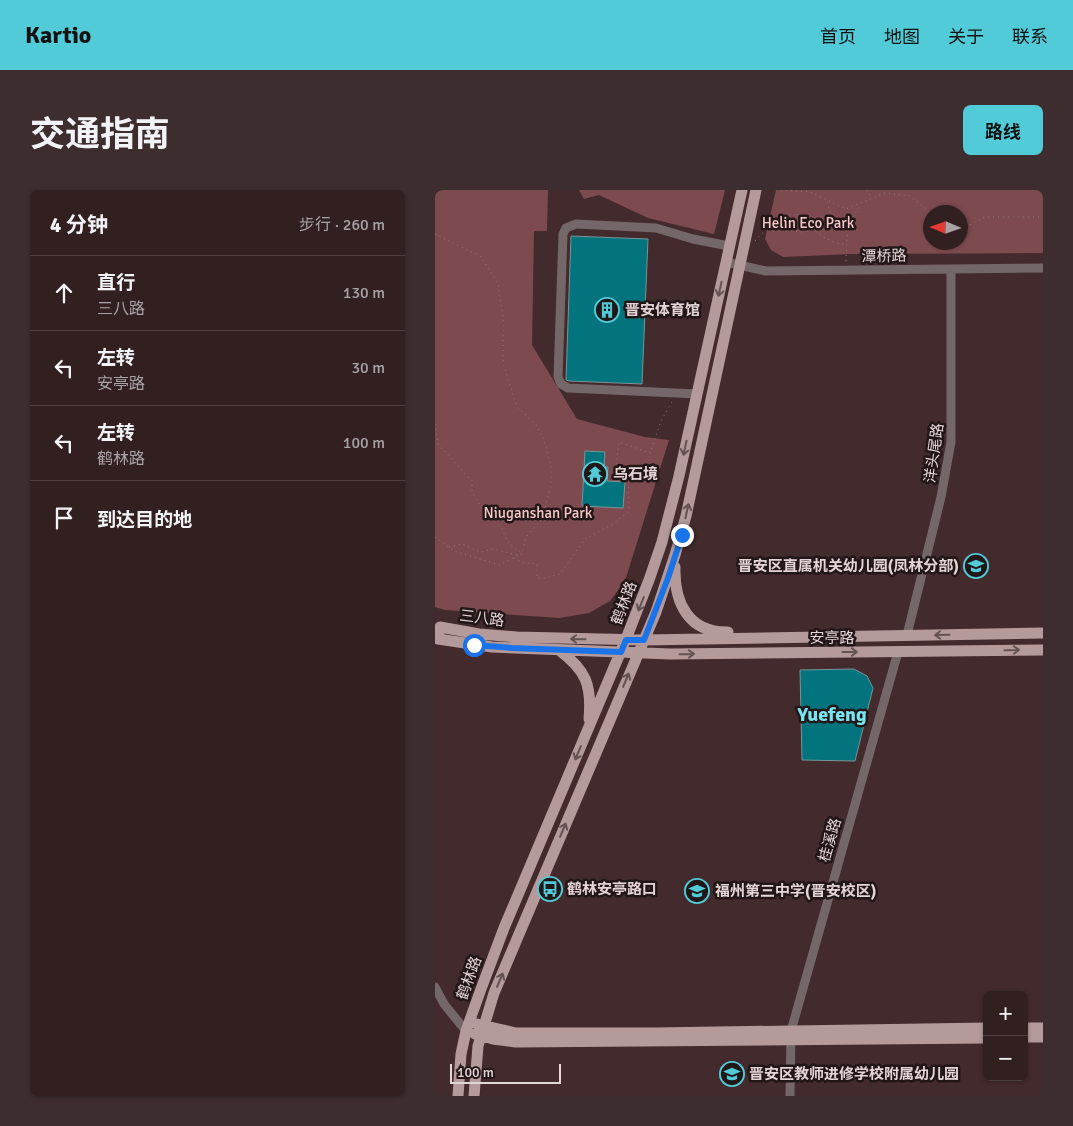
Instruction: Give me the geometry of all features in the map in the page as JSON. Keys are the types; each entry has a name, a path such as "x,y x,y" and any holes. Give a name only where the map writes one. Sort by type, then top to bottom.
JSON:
{"main road":[{"name":"鹤林路","path":"458,1096 459,1070 468,1026 504,928 626,640 662,542 679,476 742,190"},
{"name":"鹤林路","path":"474,1096 476,1059 482,1030 494,993 659,604 675,555 686,516 756,190"},
{"path":"675,555 675,578 678,600 688,616 696,623 717,633 784,633 799,637"},
{"name":"三八路","path":"621,652 492,647 438,639 440,627 479,634 517,637 626,640"},
{"name":"安亭路","path":"626,640 1043,633"},
{"path":"559,650 578,665 588,684 590,711 588,730"},
{"name":"安亭路","path":"621,652 670,654 1043,650"},
{"path":"468,1026 482,1030 516,1034 983,1038"},
{"path":"790,1035 983,1028"},
{"path":"1028,1028 1043,1028"},
{"path":"1028,1037 1043,1037"}],"street":[{"path":"697,394 568,388 561,384 558,377 564,230 576,224 656,228 693,239 729,246"},
{"name":"潭桥路","path":"725,262 766,271 1043,268"},
{"name":"洋头尾路","path":"907,635 941,497 951,442 951,270"},
{"name":"桂溪路","path":"790,1096 790,1035 898,652"},
{"path":"435,987 444,1004 468,1026"}],"path":[{"path":"781,190 810,192 846,209 885,193 909,196 923,207"},
{"path":"867,190 872,199"},
{"path":"745,240 756,241 761,233 770,228 779,216 797,214 825,223 831,217 826,200"},
{"path":"847,270 847,230 862,203"},
{"path":"797,214 802,232"},
{"path":"779,216 786,230 802,232 814,230 824,238 846,245"},
{"path":"968,226 985,216 1043,217"},
{"path":"829,218 849,224"},
{"path":"814,230 819,220"},
{"path":"435,234 480,256 498,283 503,318 503,363 517,407 535,423 543,437 551,465 551,486 542,519 527,538 522,554"},
{"path":"514,557 524,563 537,564 537,578 546,578 559,574 585,539 613,524 629,511 628,475 615,473 619,442 650,453 664,415 678,394"},
{"path":"435,424 438,445 448,453 461,471 473,480 472,492 486,515 501,528 509,544 522,554"},
{"path":"435,537 454,551 499,565 522,554"},
{"path":"449,547 462,544 480,552 493,549 517,555"}],"green space":[{"name":"Niuganshan Park","path":"435,190 548,190 547,231 534,231 532,345 577,419 645,437 669,440 625,581 610,601 589,613 559,618 445,610 435,607"},
{"path":"579,190 725,190 714,234 648,218 599,195 584,199"},
{"name":"Helin Eco Park","path":"776,190 1043,190 1043,253 851,254 783,257 771,250 765,239"}],"building":[{"name":"晋安体育馆","path":"571,236 648,239 642,384 566,380"},
{"name":"乌石境","path":"585,451 605,452 604,467 608,467 607,481 625,482 623,508 582,506"},
{"path":"854,669 867,676 873,688 855,761 802,760 800,670"}],"place":[{"name":"晋安体育馆","path":"607,310"},
{"name":"乌石境","path":"595,474"},
{"name":"晋安区直属机关幼儿园(凤林分部)","path":"976,566"},
{"name":"鹤林安亭路口","path":"550,889"},
{"name":"福州第三中学(晋安校区)","path":"697,891"},
{"name":"晋安区教师进修学校附属幼儿园","path":"732,1074"}],"district":[{"name":"Yuefeng","path":"832,714"}],"route":[{"path":"474,645 621,652 626,640 644,640 656,612 682,535"}]}
